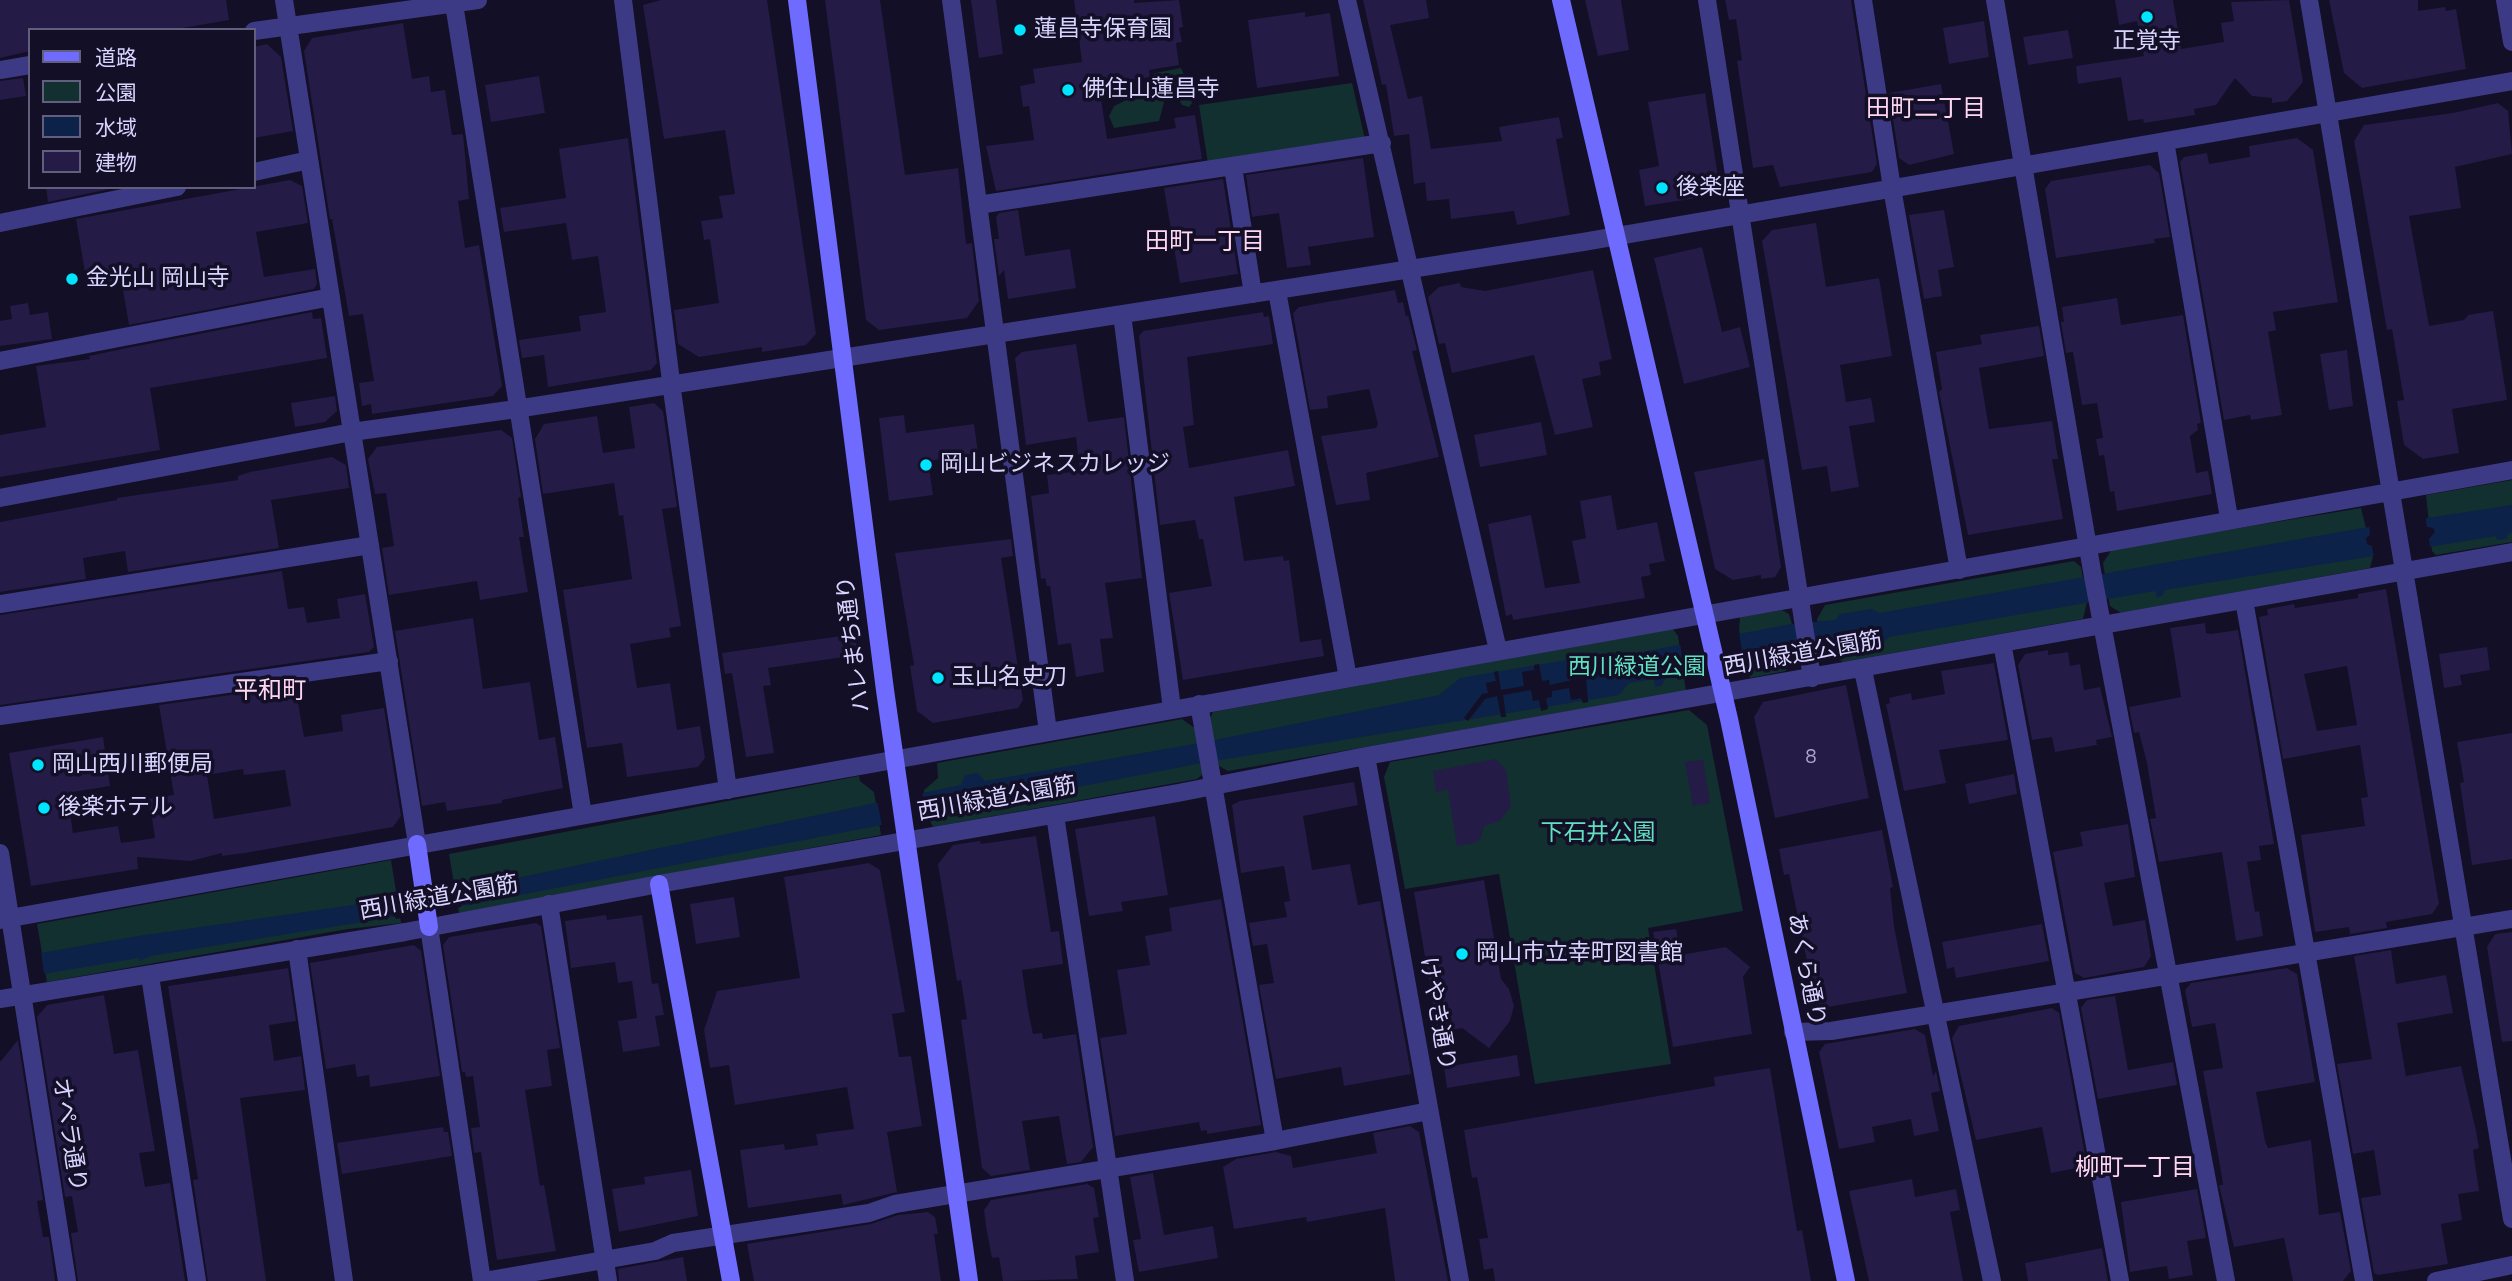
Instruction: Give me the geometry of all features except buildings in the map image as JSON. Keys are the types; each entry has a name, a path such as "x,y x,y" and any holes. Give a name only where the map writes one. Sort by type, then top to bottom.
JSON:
{"street":[{"path":"284,0 389,662 483,1281 722,1235 869,1213 895,1204 1275,1141 1429,1111"},
{"path":"256,32 478,0"},
{"path":"623,0 671,383 728,790"},
{"name":"ハレまち通り","path":"797,0 894,760 969,1281"},
{"path":"951,0 1048,732"},
{"path":"1347,0 1412,268 1498,650"},
{"name":"あくら通り","path":"1561,0 1723,694 1846,1281"},
{"path":"1707,0 1812,678"},
{"path":"1863,0 1892,188 1959,570"},
{"path":"1995,0 2098,606 2226,1281"},
{"path":"2309,0 2512,1219"},
{"path":"2505,0 2512,42"},
{"path":"454,4 516,409 583,815"},
{"path":"0,70 28,65"},
{"path":"0,498 352,432 1277,291 1616,236 2512,82"},
{"path":"2165,141 2229,518"},
{"path":"978,205 1382,144"},
{"path":"256,172 309,160"},
{"path":"1233,167 1253,294"},
{"path":"0,223 167,189"},
{"path":"1277,291 1348,678"},
{"path":"0,361 331,297"},
{"path":"1122,314 1172,709"},
{"path":"5,919 1498,650 1959,570 2229,518 2512,470"},
{"path":"0,604 370,545"},
{"name":"西川緑道公園筋","path":"0,999 20,987 150,976 298,949 428,920 549,904 1055,815 1366,755 1863,670 2512,552"},
{"path":"2244,600 2364,1281"},
{"path":"2002,643 2120,1281"},
{"path":"0,716 389,662"},
{"path":"1863,670 1992,1281"},
{"path":"1199,704 1275,1141"},
{"name":"けやき通り","path":"1366,755 1460,1281"},
{"path":"1055,815 1125,1281"},
{"name":"オペラ通り","path":"0,853 5,919 15,956 67,1281"},
{"path":"659,884 731,1281"},
{"path":"549,904 608,1281"},
{"path":"1793,1032 1831,1031 2512,919"},
{"path":"298,949 344,1281"},
{"path":"150,976 197,1281"},
{"path":"2436,1281 2512,1265"}],"green space":[{"path":"1181,68 1190,89 1192,103 1189,107 1182,105 1174,92 1166,95 1159,121 1114,128 1109,116 1114,106 1133,97 1155,73"},
{"path":"1352,83 1365,139 1208,164 1199,105"},
{"path":"2512,480 2512,542 2436,555 2432,551 2426,495"},
{"path":"2361,508 2373,556 2370,568 2121,613 2110,606 2103,563 2112,549"},
{"path":"2074,561 2081,567 2087,602 2083,619 1843,662 1822,649 1817,619 1825,605"},
{"name":"西川緑道公園","path":"1782,610 1789,614 1792,624 1786,671 1750,678 1739,630 1740,617"},
{"name":"西川緑道公園","path":"1673,629 1678,636 1686,691 1228,771 1219,766 1209,721 1213,712"},
{"name":"下石井公園","path":"1689,710 1707,725 1743,911 1648,928 1671,1064 1535,1084 1499,874 1405,889 1384,777 1390,762"},
{"path":"1182,719 1196,729 1203,774 1197,779 933,827 928,817 924,790 938,778 937,763"},
{"path":"859,776 860,781 874,792 881,835 459,913 449,854"},
{"path":"391,860 401,923 348,929 47,982 37,924"}],"water":[{"path":"2512,505 2512,533 2508,534 2507,539 2497,540 2496,536 2165,590 2162,596 2157,597 2155,591 1889,637 1876,643 1872,639 1669,673 1661,686 1655,687 1654,679 1629,683 1619,695 1202,763 463,906 150,956 140,961 139,958 0,981 0,960 138,936 464,889 961,785 965,775 978,773 985,781 1199,743 1439,695 1460,678 1614,652 1620,656 1792,624 1835,620 1840,614 1872,609 1880,613 2368,527"}],"pier":[{"path":"2425,515 2427,527 2433,528 2435,532 2429,539 2430,548 2374,557 2372,546 2367,544 2366,538 2370,535 2369,524"},
{"path":"1739,633 1744,664 1685,673 1680,643"},
{"path":"1591,654 1594,669 1582,672 1583,678 1586,678 1588,702 1583,703 1581,698 1571,700 1569,688 1552,691 1552,697 1546,698 1548,709 1541,711 1539,700 1533,701 1531,690 1503,695 1506,717 1501,717 1497,696 1485,699 1468,721 1464,718 1482,694 1488,693 1486,683 1496,681 1494,672 1498,671 1501,690 1524,686 1522,672 1534,670 1534,665 1539,664 1542,681 1549,680 1550,685 1578,678 1575,657"},
{"path":"922,791 927,818 882,826 877,800"},
{"path":"462,886 461,907 396,919 388,900"},
{"path":"41,952 44,974 0,981 0,958"}],"place":[{"name":"正覚寺","path":"2147,17"},
{"name":"蓮昌寺保育園","path":"1020,30"},
{"name":"佛住山蓮昌寺","path":"1068,90"},
{"name":"後楽座","path":"1662,188"},
{"name":"金光山 岡山寺","path":"72,279"},
{"name":"岡山ビジネスカレッジ","path":"926,465"},
{"name":"玉山名史刀","path":"938,678"},
{"name":"岡山西川郵便局","path":"38,765"},
{"name":"後楽ホテル","path":"44,808"},
{"name":"岡山市立幸町図書館","path":"1462,954"}],"district":[{"name":"田町二丁目","path":"1926,110"},
{"name":"田町一丁目","path":"1205,243"},
{"name":"平和町","path":"270,692"},
{"name":"柳町一丁目","path":"2135,1169"}]}
